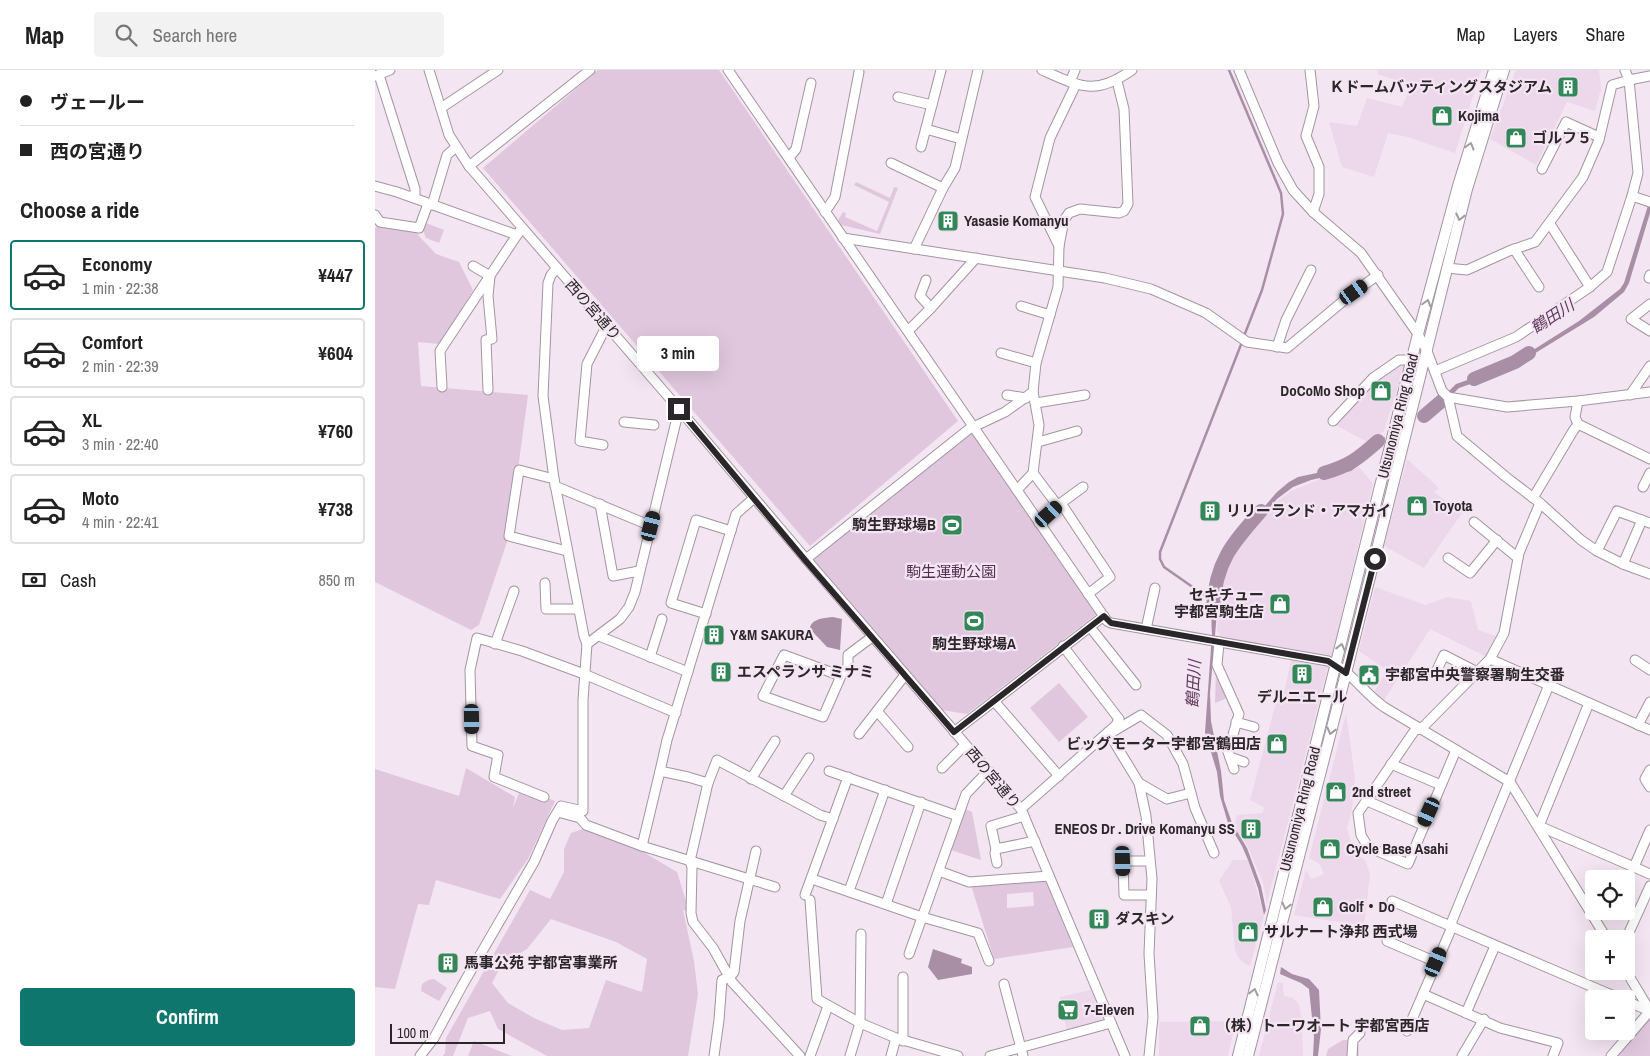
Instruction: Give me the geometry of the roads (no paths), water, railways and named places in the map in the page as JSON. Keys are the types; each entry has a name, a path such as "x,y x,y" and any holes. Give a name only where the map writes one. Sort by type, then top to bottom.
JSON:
{"main road":[{"name":"Utsunomiya Ring Road","path":"1238,1056 1418,334 1458,186 1494,76 1505,70"},
{"name":"Utsunomiya Ring Road","path":"1248,1056 1346,673 1494,76"}],"street":[{"path":"390,70 377,76 415,189 415,198"},
{"name":"西の宮通り","path":"429,70 449,135 469,166 519,232 557,268 607,325 1022,813 1125,1056"},
{"path":"441,108 498,70"},
{"path":"728,70 1088,594 1111,623 1328,661 1336,665 1376,702 1510,782 1539,826 1602,930"},
{"path":"921,147 941,70"},
{"path":"914,249 943,188 955,168 978,70"},
{"path":"1043,70 1073,83 1089,87 1106,85 1117,81 1132,70"},
{"path":"1059,246 1035,197 1050,138 1073,83 1075,70"},
{"path":"1239,70 1277,164 1293,190 1313,212 1361,253 1418,334 1427,350 1445,394 1457,436 1505,478 1537,500 1581,540 1597,551 1623,564 1650,574"},
{"path":"1310,70 1314,106 1306,136 1319,167 1319,194 1313,212"},
{"path":"1435,372 1516,337 1590,287 1607,272 1632,196 1637,174 1629,80 1625,70"},
{"path":"469,166 584,72"},
{"path":"825,212 835,197 859,72"},
{"path":"1447,268 1467,270 1514,249 1535,242 1583,177 1599,137 1612,85 1647,77"},
{"path":"805,560 973,426 1005,412 1030,395 1036,363 1058,287 1059,246 1064,220 1069,213 1080,210 1119,213 1124,211 1128,204 1124,110 1117,81"},
{"path":"789,158 796,149 811,84"},
{"path":"898,97 932,105"},
{"path":"1542,168 1566,122 1599,137"},
{"path":"926,129 961,139"},
{"path":"375,215 380,222 419,228 430,205 447,155 456,147"},
{"path":"891,163 943,188"},
{"path":"375,186 519,232 440,351 443,388"},
{"path":"1632,196 1647,201"},
{"path":"1550,224 1590,287"},
{"path":"843,238 1105,278 1151,290 1206,313 1244,340 1287,348 1354,292 1378,275"},
{"path":"1514,249 1539,287"},
{"path":"908,331 975,258"},
{"path":"473,266 490,276"},
{"path":"557,268 551,275 548,283 542,389 554,482 583,636 587,644 584,674 582,814 585,825 642,846 775,887"},
{"path":"1277,347 1286,320 1311,270"},
{"path":"488,390 486,340 492,339 488,296 490,276"},
{"path":"926,280 920,296 931,308"},
{"path":"1650,304 1631,319 1650,331"},
{"path":"1021,306 1050,315"},
{"path":"603,444 580,441 587,364 607,325"},
{"path":"1001,353 1036,363"},
{"path":"1333,421 1373,378 1399,360 1412,360"},
{"path":"1630,395 1650,366"},
{"path":"1445,394 1507,407 1579,401 1650,392"},
{"path":"1007,395 1030,395"},
{"path":"1017,490 1033,474 1039,425 1036,403 1030,395"},
{"path":"1036,403 1085,395"},
{"path":"1579,401 1575,417 1579,424 1650,459"},
{"path":"587,644 620,619 629,608 635,592 679,409"},
{"path":"624,422 654,425"},
{"path":"1456,750 1407,864 1368,847 1361,835 1358,813 1415,730 1421,729 1490,659 1504,633 1518,558 1537,500 1573,431 1579,424"},
{"path":"1037,442 1077,431"},
{"path":"567,552 509,536 519,470 554,482 651,526"},
{"path":"1643,487 1650,473"},
{"path":"1033,474 1059,504 1110,577 1088,594"},
{"path":"1039,522 1083,486"},
{"path":"642,846 676,713 736,514 754,498"},
{"path":"600,504 613,576 639,571"},
{"path":"1597,551 1617,511 1646,521 1623,564"},
{"path":"707,614 671,603 696,520 731,531"},
{"path":"1474,522 1518,558"},
{"path":"1448,558 1470,573 1497,540"},
{"path":"545,583 546,609 578,609"},
{"path":"1146,629 1155,588"},
{"path":"495,644 514,591"},
{"path":"954,732 1104,616"},
{"path":"650,657 662,619"},
{"path":"1090,626 1137,685"},
{"path":"599,636 689,672"},
{"path":"841,676 784,654 763,696 823,717 841,676 848,666 848,655 872,637"},
{"path":"544,797 494,777 497,755 472,746 471,670 477,638 522,651 584,674 676,713"},
{"path":"1214,641 1217,665 1239,714 1228,752 1234,769"},
{"path":"997,863 991,826 1022,813 1059,776 1109,733 1119,720 1063,646"},
{"path":"1436,672 1445,656 1477,672"},
{"path":"1490,659 1650,730"},
{"path":"1635,660 1650,670"},
{"path":"859,734 905,675"},
{"path":"1407,1031 1452,927 1452,921 1549,685"},
{"path":"993,701 1059,776"},
{"path":"1638,725 1650,702"},
{"path":"1539,826 1589,703"},
{"path":"877,711 908,748"},
{"path":"1109,733 1141,715 1167,736 1183,764 1195,808 1214,854"},
{"path":"1236,722 1254,727"},
{"path":"1109,733 1139,783 1146,816 1150,861 1149,954 1153,1017 1149,1056"},
{"path":"751,779 775,742"},
{"path":"942,768 965,745"},
{"path":"1230,757 1244,762"},
{"path":"783,796 809,758"},
{"path":"800,1056 732,982 713,948 693,922 691,913 692,867 690,861 708,784 717,760 820,815 833,819"},
{"path":"1391,764 1441,785"},
{"path":"1650,770 1645,779 1650,787"},
{"path":"660,771 688,777 708,784"},
{"path":"829,771 959,816"},
{"path":"909,954 967,794 988,771"},
{"path":"848,777 811,879 807,897 817,999 859,1022 922,1051 957,1056"},
{"path":"1139,783 1167,799 1191,793"},
{"path":"849,891 885,790"},
{"path":"1367,801 1423,825"},
{"path":"885,904 921,802"},
{"path":"420,1056 434,1038 529,870 557,812 582,814"},
{"path":"1539,826 1650,874"},
{"path":"1634,867 1650,830"},
{"path":"996,849 1035,841"},
{"path":"714,1056 722,980 730,977 734,972 740,920 756,851"},
{"path":"1150,861 1123,861 1124,895 1151,896"},
{"path":"939,871 969,882 1049,876"},
{"path":"811,879 922,917 979,933 989,961"},
{"path":"1630,930 1650,886"},
{"path":"1392,900 1600,990"},
{"path":"850,1056 859,1022 861,934"},
{"path":"1387,941 1436,962"},
{"path":"1466,1014 1495,946"},
{"path":"891,1056 900,1040 903,977"},
{"path":"1631,980 1650,1011"},
{"path":"1004,984 1022,1052"},
{"path":"1423,994 1466,1014 1484,1019 1500,1028 1558,1043 1553,1056"},
{"path":"1635,1005 1650,1011"},
{"path":"810,1056 829,1006"},
{"path":"1611,1056 1650,1011"},
{"path":"1462,1056 1484,1019"},
{"path":"990,1056 1022,1052 1111,1023"},
{"path":"1352,1056 1353,1040 1360,1032"}],"waterway":[{"path":"1229,70 1281,193 1283,214 1262,290 1244,336"},
{"path":"1214,602 1164,567 1160,559 1160,552 1242,342"},
{"name":"鶴田川","path":"1474,379 1515,362 1529,353"},
{"name":"鶴田川","path":"1424,416 1444,399"},
{"name":"鶴田川","path":"1324,473 1353,461 1378,441"},
{"name":"鶴田川","path":"1213,607 1218,577 1227,554 1261,511"}],"place":[{"name":"Ｋドームバッティングスタジアム","path":"1568,87"},
{"name":"Kojima","path":"1442,116"},
{"name":"ゴルフ５","path":"1516,138"},
{"name":"Yasasie Komanyu","path":"948,221"},
{"name":"DoCoMo Shop","path":"1381,391"},
{"name":"Toyota","path":"1417,506"},
{"name":"リリーランド・アマガイ","path":"1210,511"},
{"name":"駒生野球場B","path":"952,525"},
{"name":"セキチュー 宇都宮駒生店","path":"1280,604"},
{"name":"駒生野球場A","path":"974,621"},
{"name":"Y&M SAKURA","path":"714,635"},
{"name":"エスペランサ ミナミ","path":"721,672"},
{"name":"デルニエール","path":"1302,674"},
{"name":"宇都宮中央警察署駒生交番","path":"1369,675"},
{"name":"ビッグモーター宇都宮鶴田店","path":"1277,744"},
{"name":"2nd street","path":"1336,792"},
{"name":"ENEOS Dr . Drive Komanyu SS","path":"1251,829"},
{"name":"Cycle Base Asahi","path":"1330,849"},
{"name":"Golf・Do","path":"1323,907"},
{"name":"ダスキン","path":"1099,919"},
{"name":"サルナート浄邦 西式場","path":"1248,932"},
{"name":"馬事公苑 宇都宮事業所","path":"448,963"},
{"name":"7-Eleven","path":"1068,1010"},
{"name":"（株）トーワオート 宇都宮西店","path":"1200,1026"}],"park label":[{"name":"駒生運動公園","path":"951,572"}]}
